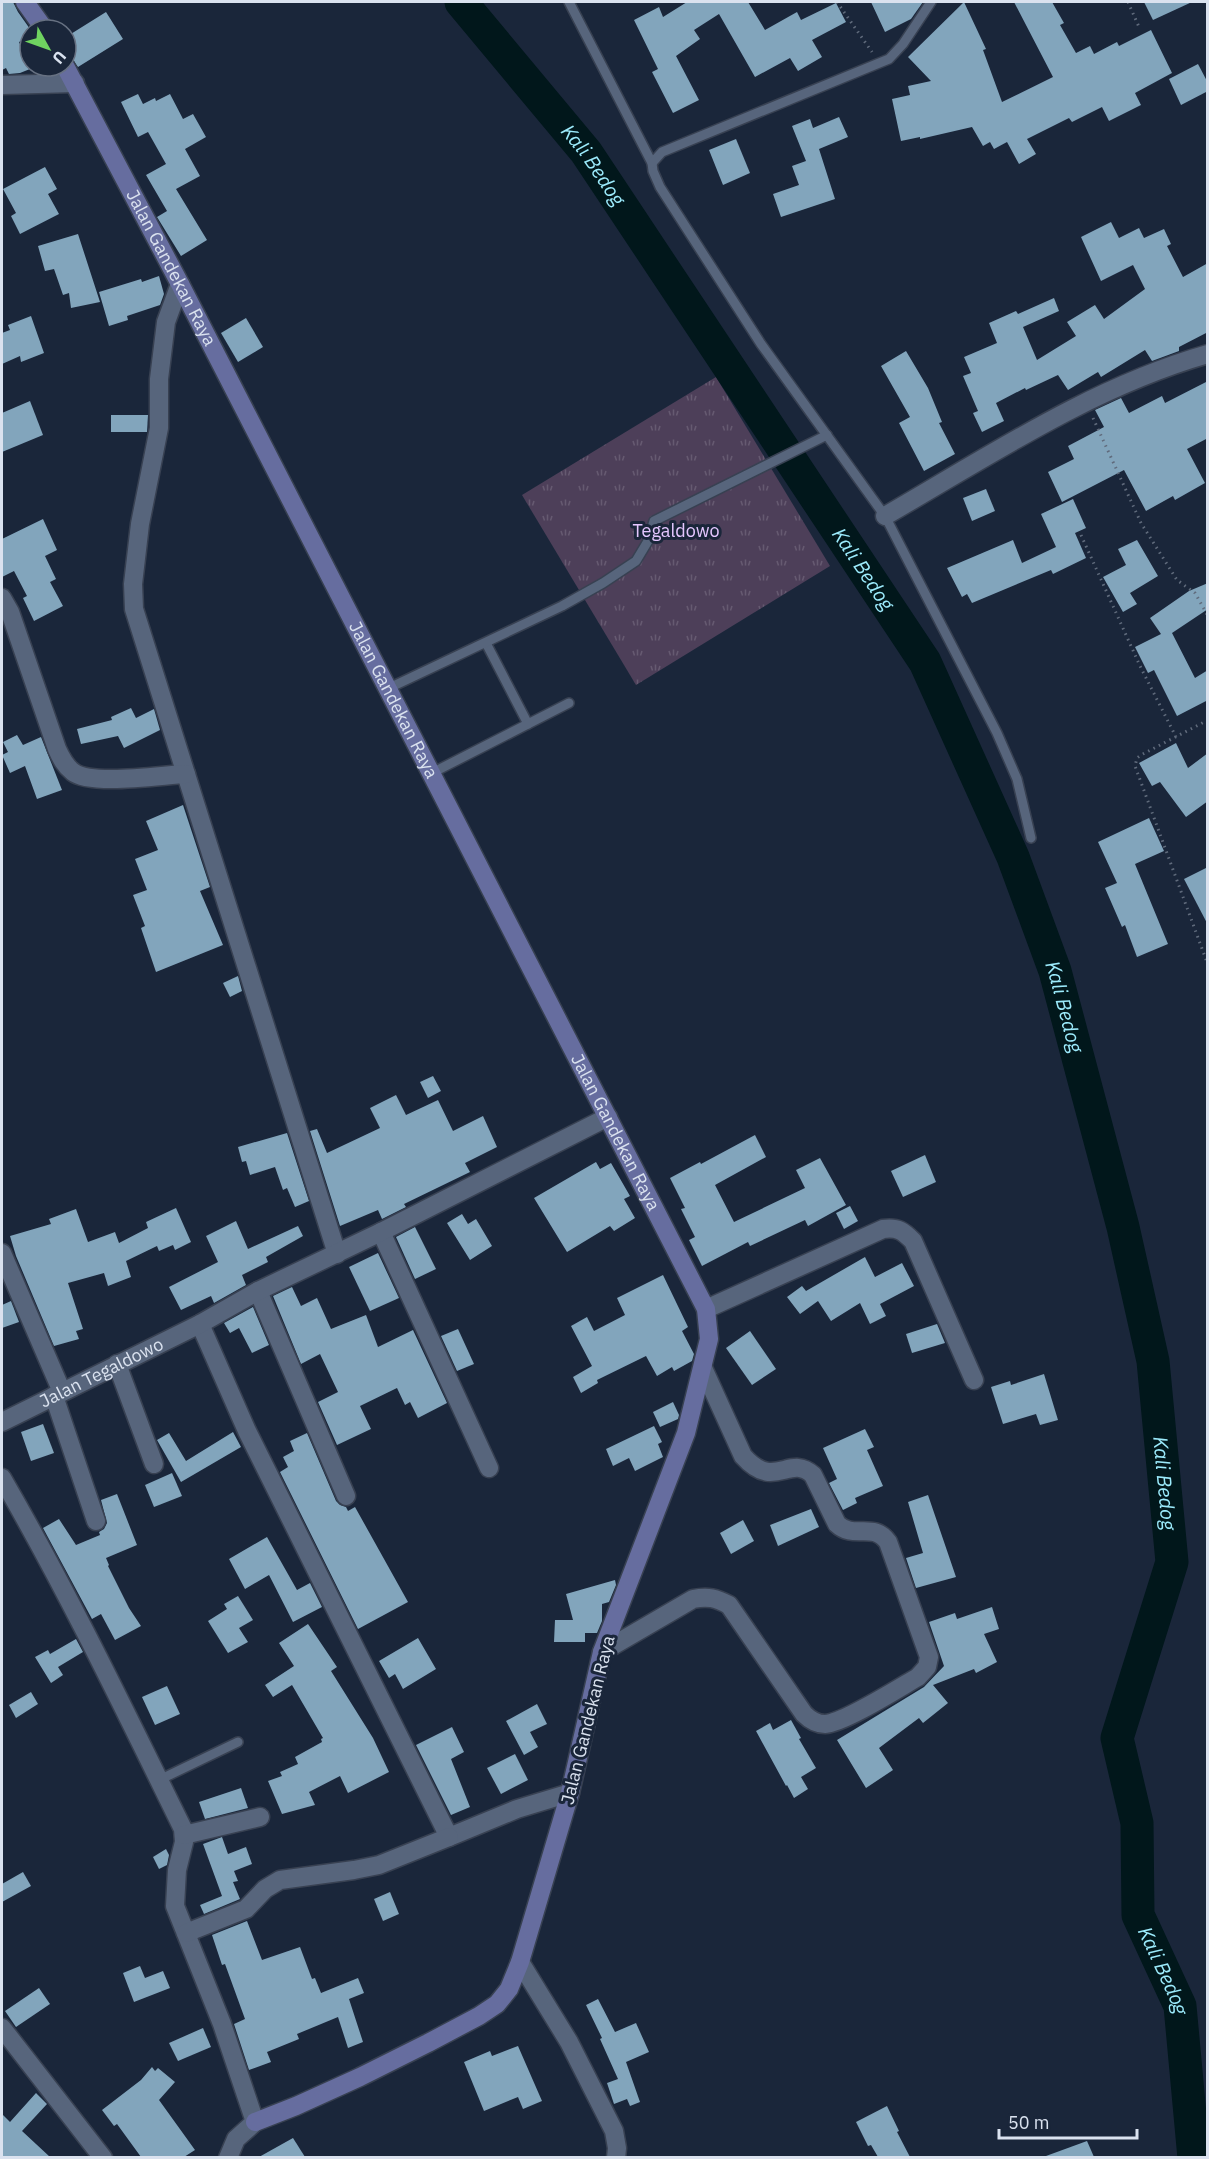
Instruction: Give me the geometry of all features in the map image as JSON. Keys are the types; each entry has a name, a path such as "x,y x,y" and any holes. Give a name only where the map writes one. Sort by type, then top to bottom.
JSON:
{"street":[{"path":"28,2 38,18"},
{"name":"Jalan Gandekan Raya","path":"72,78 706,1309 709,1339 686,1433 602,1652 570,1793 520,1962 509,1989 496,2004 479,2016 360,2077 255,2122"},
{"path":"2,85 75,83"},
{"path":"180,284 166,322 159,379 159,428 140,524 133,584 134,609 337,1254"},
{"path":"885,516 1066,411 1170,364 1208,354"},
{"path":"2,598 10,612 64,764 74,773 93,779 186,774"},
{"name":"Jalan Tegaldowo","path":"2,1422 200,1324 258,1291 337,1254 608,1117"},
{"path":"706,1309 883,1229 895,1227 914,1241 974,1380"},
{"path":"381,1232 489,1468"},
{"path":"2,1253 58,1394 96,1521"},
{"path":"258,1291 346,1496"},
{"path":"200,1324 247,1431 449,1838"},
{"path":"117,1364 154,1464"},
{"path":"602,1652 693,1599 704,1596 715,1598 729,1605 804,1714 815,1722 825,1724 841,1720 918,1677 927,1667 929,1658 885,1537 872,1531 849,1532 842,1529 837,1524 813,1475 808,1470 800,1467 775,1473 764,1472 753,1467 743,1456 703,1368"},
{"path":"2,1478 77,1616 184,1835 175,1890 175,1906 222,2024 255,2122 236,2139 228,2157"},
{"path":"186,1934 246,1909 272,1883 280,1880 379,1865 517,1809 570,1793"},
{"path":"184,1835 260,1817"},
{"path":"520,1962 569,2042 614,2131 616,2157"},
{"path":"2,2028 103,2157"}],"lane":[{"path":"569,2 652,163 652,171 666,196 761,344 885,516 997,734 1017,779 1031,838"},
{"path":"652,163 662,152 889,59 903,44 931,2"},
{"path":"387,690 562,606 636,561 648,541 654,521 827,435"},
{"path":"486,643 528,724"},
{"path":"430,774 569,703"},
{"path":"159,1780 238,1742"}],"path":[{"path":"837,2 879,63"},
{"path":"1128,2 1139,27"},
{"path":"1086,402 1142,523 1177,580 1195,593 1208,616"},
{"path":"1081,535 1140,666 1176,737"},
{"path":"1208,720 1137,758 1135,766 1208,965"}],"green space":[{"name":"Tegaldowo","path":"716,377 830,566 636,685 522,495"}],"building":[{"path":"2,2 13,2 22,18 18,18 18,73 9,74 6,68 2,70"},
{"path":"687,2 748,2 765,30 797,12 801,20 836,3 846,22 812,40 822,57 798,71 790,58 755,77 719,14 694,30 700,39 676,56 699,100 673,113 652,72 658,69 634,20 659,7 663,17"},
{"path":"871,2 923,2 911,19 885,32"},
{"path":"964,2 986,49 983,50 1002,102 1053,77 1014,2 1052,2 1064,23 1060,25 1076,53 1090,46 1094,54 1117,42 1119,46 1151,30 1172,73 1135,93 1141,105 1109,121 1102,107 1072,122 1069,118 1027,139 1036,154 1019,164 1007,142 994,149 990,142 983,146 972,127 901,141 892,99 910,95 908,86 931,81 908,57"},
{"path":"1144,2 1192,2 1153,20"},
{"path":"106,12 123,39 78,67 78,30"},
{"path":"1198,64 1208,83 1208,91 1181,105 1169,79"},
{"path":"138,94 143,104 170,94 183,119 193,114 206,137 185,149 200,176 176,189 207,240 181,256 157,217 167,211 146,175 166,164 148,132 138,137 121,102"},
{"path":"839,117 848,137 819,149 835,199 781,217 773,194 799,185 792,166 806,161 792,126 810,119 813,128"},
{"path":"736,139 750,173 723,185 709,150"},
{"path":"45,167 57,189 48,194 59,214 20,234 11,216 16,213 3,189"},
{"path":"1111,222 1119,238 1139,228 1144,238 1164,229 1171,244 1167,246 1183,277 1208,263 1208,332 1179,347 1179,351 1152,361 1145,350 1101,377 1098,372 1068,390 1058,375 1026,390 1025,388 996,403 1004,421 982,432 973,413 978,411 963,376 971,373 964,357 997,343 989,323 1016,311 1018,314 1054,298 1059,311 1023,327 1037,360 1076,336 1067,322 1095,305 1104,319 1145,289 1133,265 1101,281 1081,237"},
{"path":"78,234 100,302 71,308 69,293 63,295 54,269 45,271 38,246"},
{"path":"159,276 164,294 160,305 127,316 128,320 109,326 99,292"},
{"path":"31,316 44,353 21,362 20,356 2,364 2,333 10,330 8,325"},
{"path":"246,318 263,347 238,362 221,333"},
{"path":"906,351 928,388 942,422 939,423 955,454 924,471 899,423 910,417 881,366"},
{"path":"1208,381 1208,438 1187,449 1205,483 1175,500 1173,496 1146,511 1124,470 1062,502 1048,472 1074,459 1068,446 1104,427 1095,410 1121,398 1129,413 1162,396 1165,403"},
{"path":"30,401 43,435 2,452 2,413"},
{"path":"111,415 148,415 147,432 111,432"},
{"path":"986,489 995,511 972,521 963,498"},
{"path":"1073,499 1086,528 1075,533 1086,558 1053,574 1051,570 972,603 967,594 962,597 947,568 1013,540 1022,563 1056,547 1041,514"},
{"path":"43,519 57,550 45,556 56,579 50,582 63,606 34,621 23,598 27,596 14,571 2,577 2,539"},
{"path":"1137,540 1158,576 1130,593 1137,604 1123,612 1103,577 1126,565 1118,549"},
{"path":"1208,583 1208,609 1172,633 1195,678 1208,670 1208,700 1177,716 1154,670 1148,673 1135,647 1161,634 1150,618 1189,591"},
{"path":"131,708 136,718 154,709 160,730 124,748 118,736 81,744 77,729 112,720 111,717"},
{"path":"17,735 23,745 41,737 62,790 37,799 25,766 10,773 2,755 8,752 3,742"},
{"path":"1176,743 1188,768 1208,753 1208,801 1186,817 1160,782 1152,786 1139,763"},
{"path":"183,805 210,887 200,891 223,945 156,972 141,928 145,926 133,895 147,890 135,859 158,850 146,821"},
{"path":"1149,818 1164,851 1135,864 1168,944 1137,957 1125,925 1122,927 1105,888 1117,883 1098,842"},
{"path":"1208,867 1208,925 1184,879"},
{"path":"238,976 242,991 230,997 223,983"},
{"path":"433,1076 441,1091 428,1098 420,1082"},
{"path":"396,1095 406,1115 438,1100 453,1131 483,1116 497,1147 465,1163 470,1172 404,1204 406,1207 382,1219 378,1210 340,1226 310,1131 317,1129 327,1153 380,1128 370,1108"},
{"path":"287,1133 309,1201 295,1207 287,1188 283,1190 275,1167 250,1175 246,1161 242,1162 238,1147"},
{"path":"755,1135 766,1157 715,1185 734,1222 805,1188 796,1170 820,1158 846,1205 808,1226 805,1220 750,1246 748,1242 702,1266 689,1240 695,1237 681,1209 685,1208 670,1178"},
{"path":"925,1155 936,1182 903,1197 891,1171"},
{"path":"596,1162 600,1169 611,1163 630,1196 624,1199 635,1218 614,1231 610,1226 567,1252 534,1198"},
{"path":"850,1206 858,1221 844,1229 836,1213"},
{"path":"176,1208 191,1242 175,1250 173,1245 159,1251 157,1246 126,1261 131,1277 108,1286 104,1273 68,1283 83,1329 76,1331 79,1339 54,1346 16,1256 10,1236 51,1224 49,1219 76,1209 88,1242 115,1232 119,1243 148,1228 146,1222"},
{"path":"462,1214 468,1224 476,1219 492,1246 470,1260 447,1223"},
{"path":"236,1221 248,1249 298,1226 303,1236 266,1257 268,1262 242,1275 246,1285 214,1303 211,1296 181,1310 169,1287 218,1262 206,1236"},
{"path":"415,1227 436,1269 415,1279 396,1237"},
{"path":"378,1253 399,1298 370,1311 349,1267"},
{"path":"865,1257 875,1277 902,1263 914,1286 880,1304 886,1316 870,1324 860,1303 831,1321 818,1301 800,1314 787,1297 802,1286 806,1291"},
{"path":"663,1275 688,1327 682,1331 694,1354 692,1361 674,1371 672,1367 657,1376 646,1356 597,1380 598,1383 581,1393 573,1377 592,1366 571,1326 587,1317 594,1331 625,1315 617,1298"},
{"path":"292,1287 301,1306 317,1298 331,1329 366,1315 378,1347 413,1330 447,1403 418,1418 410,1402 405,1405 397,1388 360,1406 371,1429 337,1445 318,1402 338,1392 320,1354 301,1364 273,1296"},
{"path":"11,1301 19,1322 2,1328 2,1305"},
{"path":"253,1307 269,1345 252,1353 239,1328 230,1333 224,1323"},
{"path":"937,1324 945,1343 912,1353 906,1334"},
{"path":"458,1329 474,1364 457,1371 441,1336"},
{"path":"750,1331 776,1369 752,1385 726,1348"},
{"path":"1044,1374 1058,1420 1040,1425 1036,1414 1003,1424 991,1387 1010,1381 1011,1385"},
{"path":"673,1402 679,1415 678,1419 660,1427 653,1412"},
{"path":"43,1424 54,1453 31,1461 21,1432"},
{"path":"654,1426 662,1442 658,1444 663,1457 635,1471 629,1458 613,1466 606,1449"},
{"path":"865,1429 874,1447 867,1450 883,1486 855,1498 857,1503 843,1510 829,1483 837,1479 823,1448"},
{"path":"233,1432 241,1447 181,1482 157,1440 169,1433 186,1461"},
{"path":"307,1433 336,1501 348,1511 355,1507 408,1602 358,1629 280,1472 288,1467 283,1457 294,1451 290,1441"},
{"path":"172,1473 182,1496 154,1507 145,1485"},
{"path":"117,1494 137,1545 106,1558 129,1608 141,1626 115,1640 101,1614 92,1619 43,1528 59,1519 76,1545 100,1535 99,1532 107,1523 101,1500"},
{"path":"928,1495 956,1577 916,1588 906,1558 923,1553 908,1502"},
{"path":"811,1509 819,1527 778,1546 770,1525"},
{"path":"743,1520 754,1541 731,1554 720,1533"},
{"path":"267,1537 297,1590 310,1583 322,1607 293,1622 269,1575 245,1589 229,1559"},
{"path":"615,1580 616,1585 609,1602 602,1604 602,1621 597,1633 585,1633 585,1642 554,1642 555,1620 573,1620 566,1594"},
{"path":"238,1596 253,1620 239,1628 248,1642 228,1653 208,1621 227,1609 224,1604"},
{"path":"992,1607 999,1629 984,1634 997,1662 976,1673 974,1669 933,1685 948,1703 923,1723 919,1718 879,1748 893,1770 866,1788 837,1740 924,1687 944,1666 929,1622 955,1613 957,1619"},
{"path":"308,1624 337,1667 331,1671 373,1738 389,1772 348,1793 340,1776 309,1792 315,1805 282,1814 268,1781 282,1776 280,1772 298,1764 295,1757 322,1742 323,1738 292,1685 273,1697 265,1685 294,1666 279,1643"},
{"path":"418,1638 436,1669 403,1689 395,1674 389,1678 379,1661"},
{"path":"76,1639 83,1652 58,1667 63,1675 51,1683 35,1657 48,1650 50,1654"},
{"path":"167,1686 180,1714 155,1725 142,1697"},
{"path":"31,1692 38,1704 16,1718 9,1705"},
{"path":"537,1704 547,1724 530,1732 538,1747 524,1755 506,1721"},
{"path":"791,1720 816,1768 801,1777 808,1789 794,1798 756,1731 770,1723 773,1730"},
{"path":"452,1727 464,1752 451,1759 470,1807 451,1815 416,1745"},
{"path":"515,1754 528,1780 501,1794 487,1768"},
{"path":"241,1788 248,1808 205,1819 199,1802"},
{"path":"222,1837 228,1854 246,1847 252,1864 234,1871 238,1881 233,1882 240,1899 204,1914 200,1905 222,1896 203,1844"},
{"path":"166,1849 169,1855 167,1865 159,1869 153,1857"},
{"path":"23,1872 31,1886 2,1902 2,1884"},
{"path":"390,1892 399,1914 383,1921 374,1899"},
{"path":"247,1921 262,1960 300,1947 312,1979 315,1978 321,1993 358,1978 364,1993 349,1999 363,2042 348,2048 338,2017 297,2034 299,2039 267,2052 271,2062 249,2070 234,2024 245,2019 212,1935"},
{"path":"140,1966 145,1978 163,1971 170,1988 134,2002 123,1973"},
{"path":"39,1988 50,2004 16,2027 5,2011"},
{"path":"598,1999 615,2032 636,2023 649,2052 626,2062 640,2102 630,2106 627,2099 614,2104 607,2083 618,2079 586,2005"},
{"path":"203,2028 211,2047 178,2061 169,2043"},
{"path":"518,2046 542,2101 523,2109 518,2097 484,2111 464,2062 490,2051 492,2056"},
{"path":"152,2067 155,2071 158,2068 175,2082 159,2100 195,2150 184,2157 141,2157 117,2124 114,2126 102,2110 141,2080"},
{"path":"36,2093 47,2104 22,2131 50,2157 2,2157 2,2114 10,2122"},
{"path":"887,2106 910,2157 878,2157 871,2145 868,2146 856,2122"},
{"path":"293,2138 305,2157 259,2157"},
{"path":"1087,2141 1094,2157 1046,2157 1046,2156"}],"waterway":[{"name":"Kali Bedog","path":"461,2 586,152 925,662 1013,857 1055,971 1123,1227 1153,1361 1172,1562 1117,1738 1137,1823 1138,1915 1180,2006 1194,2158"}]}
